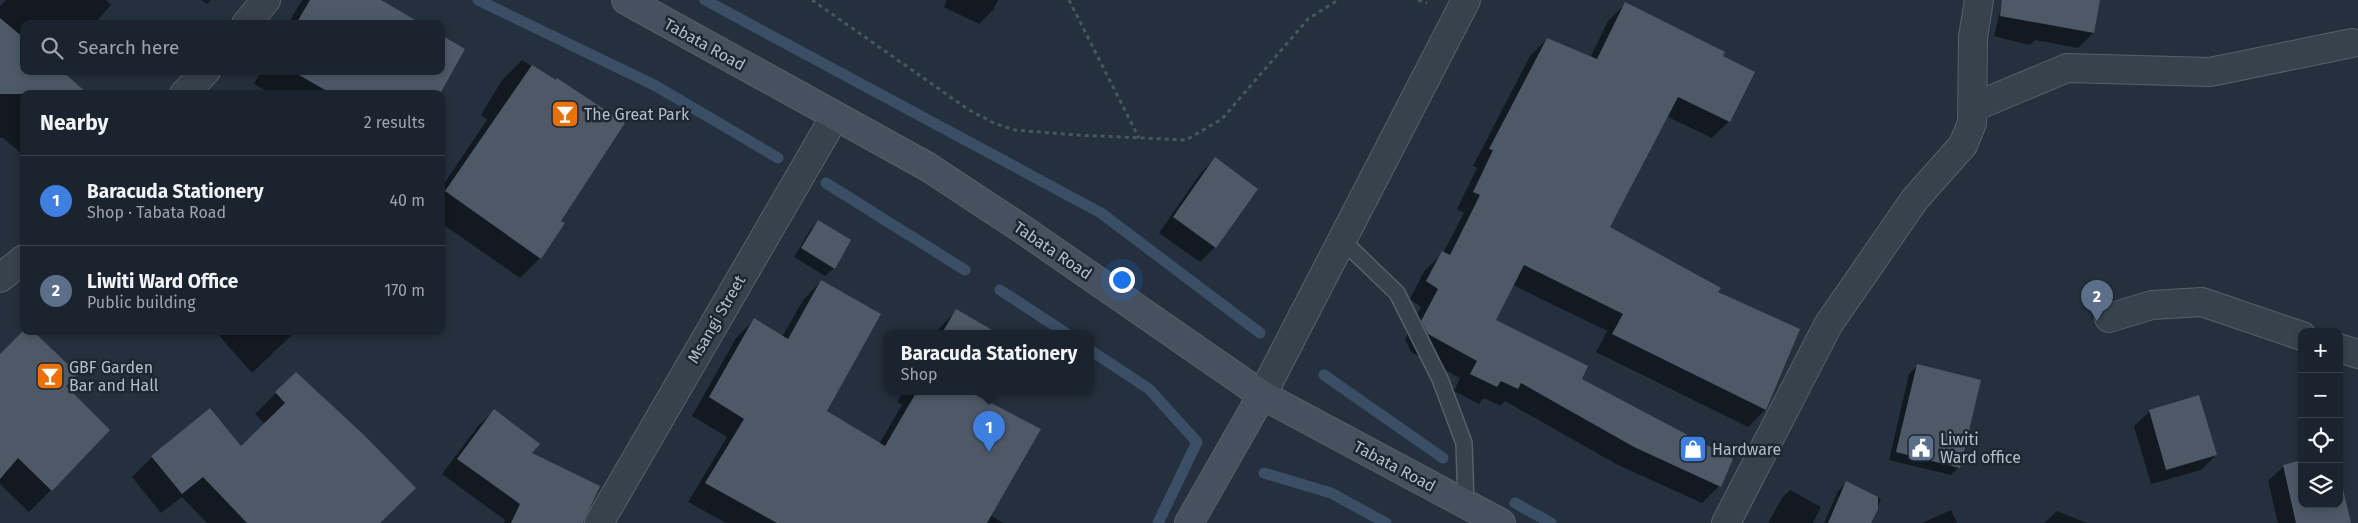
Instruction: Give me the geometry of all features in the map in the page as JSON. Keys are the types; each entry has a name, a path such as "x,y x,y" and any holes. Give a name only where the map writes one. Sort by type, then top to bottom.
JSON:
{"main road":[{"name":"Tabata Road","path":"626,0 928,167 1262,395 1500,523"},
{"path":"1189,523 1262,395"}],"street":[{"path":"249,20 266,0"},
{"path":"1262,395 1466,0"},
{"path":"1726,523 1828,325 1915,200 1963,145 1972,123 1974,107 1973,37 1979,0"},
{"path":"1974,107 2067,68 2210,72 2352,43"},
{"path":"188,90 202,75"},
{"name":"Msangi Street","path":"599,523 835,116"},
{"path":"0,278 20,262"},
{"path":"2109,318 2152,305 2202,302 2298,335"},
{"path":"2343,349 2358,354"}],"lane":[{"path":"1342,240 1397,293 1440,378 1464,443 1466,504"}],"path":[{"path":"812,0 969,110 994,123 1015,130 1186,140 1222,119 1308,19 1338,0"},
{"path":"1069,0 1140,138"}],"building":[{"path":"310,0 381,0 415,20 298,20"},
{"path":"2002,0 2100,0 2094,33 2000,16"},
{"path":"1625,2 1725,52 1723,56 1755,72 1730,122 1678,97 1610,227 1721,288 1718,292 1800,329 1766,410 1612,334 1623,314 1524,265 1496,320 1588,366 1582,379 1733,459 1721,487 1634,447 1521,383 1518,389 1501,381 1497,387 1470,374 1477,361 1428,334 1421,321 1438,289 1426,281 1442,251 1450,255 1480,195 1473,192 1493,150 1489,149 1547,38 1597,59"},
{"path":"0,18 20,35 20,75 67,75 83,90 20,90 20,94 0,94"},
{"path":"445,37 465,49 442,90 325,90 299,75 445,75"},
{"path":"532,65 556,80 557,78 625,123 561,221 565,223 541,259 445,191"},
{"path":"1215,157 1258,189 1216,248 1173,217"},
{"path":"818,220 851,240 835,269 801,248"},
{"path":"821,280 881,314 827,411 885,446 915,395 976,395 1041,429 987,523 777,523 705,483 744,419 709,397 754,318 788,339"},
{"path":"956,309 992,330 944,330"},
{"path":"20,334 37,335 78,374 66,386 110,430 52,491 18,458 0,479 0,354"},
{"path":"1917,364 1981,380 1960,468 1896,452"},
{"path":"296,372 364,435 416,488 380,523 247,523 203,477 182,494 151,456 210,408 241,446 285,403 275,392"},
{"path":"2199,395 2217,455 2166,470 2149,410"},
{"path":"494,409 540,444 532,453 600,486 583,523 511,523 520,504 457,459"},
{"path":"2298,461 2298,508 2343,508 2343,489 2351,523 2296,523 2283,465"},
{"path":"1846,481 1878,497 1878,509 1871,523 1828,523"}],"waterway":[{"path":"478,0 656,86 778,158"},
{"path":"705,0 1101,213 1260,333"},
{"path":"826,183 965,270"},
{"path":"1000,290 1061,330"},
{"path":"1094,353 1149,389 1197,442 1158,523"},
{"path":"1324,375 1443,458"},
{"path":"1264,473 1331,493 1386,523"},
{"path":"1515,503 1551,523"}],"place":[{"name":"The Great Park","path":"565,114"},
{"name":"Liwiti Ward Office","path":"2097,321"},
{"name":"GBF Garden Bar and Hall","path":"50,376"},
{"name":"Liwiti Ward office","path":"1921,448"},
{"name":"Hardware","path":"1693,449"},
{"name":"Baracuda Stationery","path":"989,452"}]}
